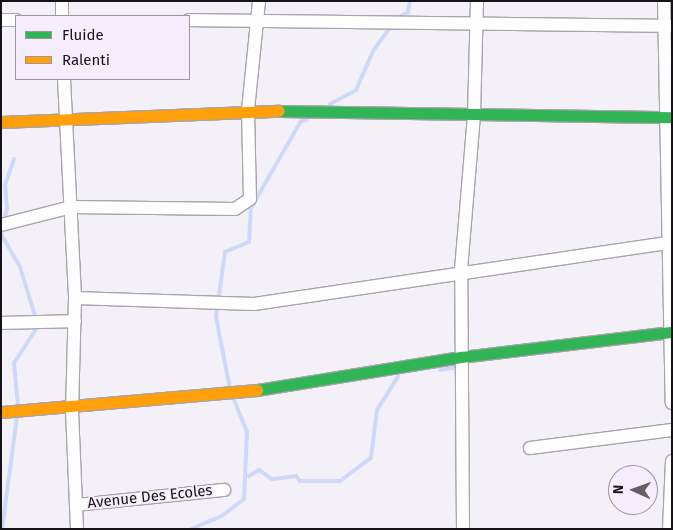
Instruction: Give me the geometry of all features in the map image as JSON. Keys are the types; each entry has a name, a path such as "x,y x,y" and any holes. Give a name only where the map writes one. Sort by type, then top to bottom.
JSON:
{"street":[{"path":"62,1 62,15"},
{"path":"3,225 71,207 235,209 250,199 248,110 259,1"},
{"path":"463,529 461,270 474,115 476,1"},
{"path":"664,1 668,26 672,403"},
{"path":"1,20 15,20"},
{"path":"190,20 668,26"},
{"path":"64,80 75,298 72,410 77,529"},
{"path":"1,122 66,121 248,110 668,117"},
{"path":"75,298 254,304 461,270 669,243"},
{"path":"1,323 75,321"},
{"path":"1,412 72,410 232,394 461,357 670,332"},
{"path":"530,448 672,430"},
{"path":"669,529 672,461"},
{"name":"Avenue Des Ecoles","path":"76,505 224,490"}],"waterway":[{"path":"395,20 408,12 410,1"},
{"path":"330,104 356,90 373,51 391,26"},
{"path":"230,389 216,317 225,252 249,242 251,208 301,121 307,120"},
{"path":"14,159 5,185 7,209 1,234 20,267 36,319"},
{"path":"18,406 14,363 38,326"},
{"path":"440,370 460,367"},
{"path":"249,476 259,470 272,479 296,476 300,481 340,481 371,458 377,410 398,376"},
{"path":"191,529 222,516 244,499 247,432 234,400"},
{"path":"2,529 17,416"}],"traffic: fast":[{"path":"279,111 672,117"},
{"path":"257,390 461,357 672,332"}],"traffic: slow":[{"path":"1,122 279,111"},
{"path":"1,412 257,390"}]}
